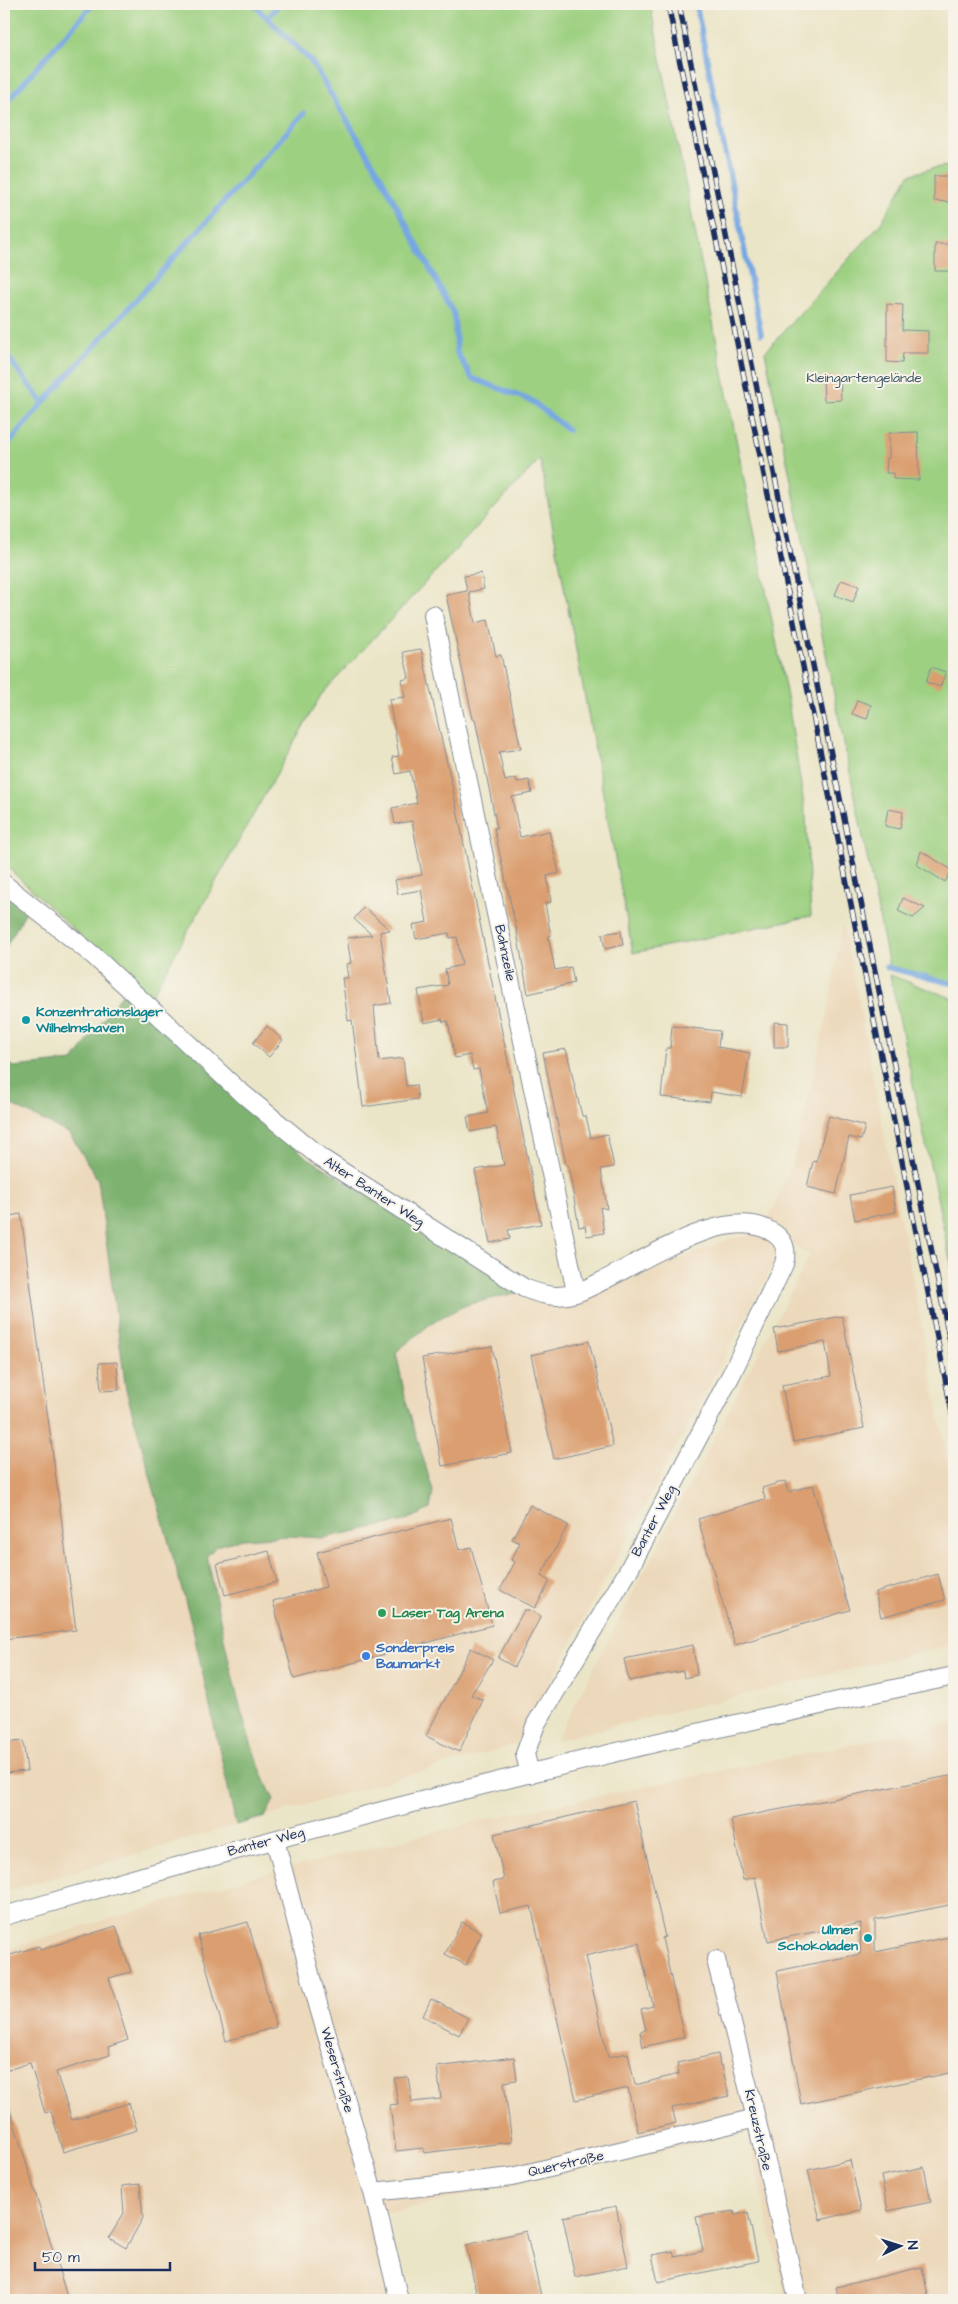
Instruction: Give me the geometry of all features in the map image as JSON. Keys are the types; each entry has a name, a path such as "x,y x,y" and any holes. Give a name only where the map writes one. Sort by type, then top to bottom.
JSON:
{"street":[{"name":"Bahnzeile","path":"433,615 576,1292"},
{"name":"Alter Banter Weg","path":"4,884 94,956 237,1089 321,1158 524,1288 551,1297 576,1292 614,1276 671,1245 704,1232 727,1227 756,1225 770,1230 780,1238 785,1247 784,1264"},
{"name":"Banter Weg","path":"530,1774 525,1754 536,1724 627,1573 731,1375 784,1264"},
{"name":"Banter Weg","path":"4,1916 274,1840 530,1774 954,1676"},
{"name":"Weserstraße","path":"274,1840 319,2008 373,2192 399,2300"},
{"name":"Kreuzstraße","path":"716,1960 756,2118 798,2300"},
{"name":"Querstraße","path":"373,2192 512,2177 756,2118"}],"shaded area":[{"path":"843,923 954,1494 954,1644 556,1740 810,1255 766,1226 793,1162 828,1011"},
{"path":"125,990 305,1156 555,1310 733,1238 762,1234 783,1248 517,1744 4,1892 4,1061 14,1067 73,1061"},
{"path":"954,1723 954,2300 786,2300 747,2131 370,2217 387,2300 4,2300 4,1950 252,1877 488,1819"}],"green space":[{"path":"4,4 650,4 788,702 806,818 811,916 633,953 540,459 321,695 149,1000 4,864"},
{"name":"Kleingartengelände","path":"954,165 954,982 889,966 765,352 881,223 909,175"},
{"path":"4,891 28,908 4,950"},
{"path":"890,975 954,999 954,1278"},
{"path":"125,990 305,1156 524,1291 466,1305 434,1321 396,1352 406,1401 433,1491 430,1509 404,1521 323,1538 288,1536 243,1539 216,1546 207,1556 241,1711 261,1771 274,1800 265,1817 236,1825 192,1625 126,1390 98,1180 70,1134 10,1104 4,1104 4,1061 14,1067 73,1061"}],"building":[{"path":"934,176 954,176 954,202 934,201"},
{"path":"935,244 952,244 952,271 935,271"},
{"path":"887,304 903,305 902,330 928,331 928,353 903,353 902,363 887,362"},
{"path":"840,375 841,400 824,401 823,376"},
{"path":"918,432 919,480 893,479 893,473 886,473 887,458 889,458 889,433"},
{"path":"481,573 484,589 469,592 475,623 488,620 496,656 501,655 521,749 499,752 505,781 516,778 517,782 529,780 532,793 512,797 520,837 549,831 559,873 547,876 551,902 545,903 551,936 548,936 555,970 571,967 574,983 528,994 516,927 494,828 497,828 475,719 473,719 446,595 467,591 464,576"},
{"path":"841,580 859,586 853,602 835,595"},
{"path":"421,649 452,785 541,1224 508,1230 510,1239 490,1243 475,1170 504,1165 496,1127 470,1132 467,1117 488,1113 479,1069 473,1070 470,1055 455,1058 448,1021 443,1022 442,1019 424,1023 418,990 448,985 445,969 462,965 457,937 450,938 449,933 416,939 413,925 427,922 421,890 398,894 395,880 422,875 412,821 395,824 392,808 417,803 410,771 396,774 392,757 399,756 389,699 405,697 402,680 409,678 403,652"},
{"path":"931,667 946,672 940,687 926,682"},
{"path":"857,700 871,705 867,719 852,714"},
{"path":"888,809 903,812 900,829 885,826"},
{"path":"921,851 952,870 945,882 917,865"},
{"path":"903,898 925,908 913,918 898,911"},
{"path":"364,907 390,930 380,932 391,1003 374,1006 379,1061 403,1058 406,1086 416,1085 418,1099 363,1107 352,1020 348,1021 342,978 348,978 346,964 351,963 347,938 372,935 354,919"},
{"path":"621,931 623,945 605,949 602,934"},
{"path":"774,1022 788,1023 788,1047 774,1047"},
{"path":"267,1026 283,1040 269,1057 253,1043"},
{"path":"672,1026 720,1031 718,1047 750,1053 742,1097 711,1092 710,1102 661,1097 666,1048 670,1048"},
{"path":"566,1049 582,1116 586,1116 591,1138 607,1134 614,1167 601,1169 607,1209 600,1207 604,1233 587,1236 585,1226 579,1227 568,1165 566,1165 543,1053"},
{"path":"829,1116 865,1126 861,1140 849,1137 836,1194 807,1187 813,1161 816,1162"},
{"path":"892,1187 896,1212 855,1220 850,1195"},
{"path":"21,1214 76,1630 4,1639 4,1217"},
{"path":"842,1316 864,1428 793,1442 782,1385 831,1376 825,1342 778,1351 774,1329"},
{"path":"589,1341 613,1446 554,1459 531,1355"},
{"path":"492,1346 512,1453 442,1466 422,1358"},
{"path":"117,1362 119,1390 101,1391 99,1363"},
{"path":"785,1481 788,1492 813,1485 850,1610 735,1645 698,1519 765,1499 762,1488"},
{"path":"530,1505 568,1525 541,1576 550,1581 535,1608 500,1590 515,1562 511,1560 520,1543 512,1539"},
{"name":"Laser Tag Arena","path":"451,1518 459,1550 471,1547 492,1625 294,1679 273,1601 326,1587 317,1552"},
{"path":"269,1551 277,1582 225,1595 217,1564"},
{"path":"938,1574 945,1600 881,1617 875,1592"},
{"path":"524,1610 530,1610 541,1616 514,1667 498,1658"},
{"path":"693,1645 697,1675 684,1678 683,1671 629,1681 624,1659"},
{"path":"471,1648 493,1660 471,1695 483,1700 459,1752 426,1736"},
{"path":"23,1741 27,1771 4,1773 4,1743"},
{"name":"Ulmer Schokoladen","path":"954,1775 954,1904 875,1920 875,1952 954,1936 954,2072 801,2104 777,1971 860,1954 861,1923 768,1941 755,1877 743,1880 731,1819"},
{"path":"634,1801 665,1937 662,1938 684,2037 643,2047 640,2032 646,2030 641,2009 653,2006 639,1943 585,1956 608,2057 628,2053 635,2085 679,2074 677,2063 718,2054 729,2096 672,2108 676,2123 638,2132 628,2088 576,2100 531,1906 500,1913 493,1882 504,1880 494,1834"},
{"path":"248,1922 276,2027 226,2041 198,1935"},
{"path":"462,1922 482,1933 466,1965 445,1954"},
{"path":"116,1926 131,1972 109,1978 128,2040 108,2047 110,2055 56,2072 72,2120 129,2103 137,2130 63,2152 51,2111 45,2113 30,2063 4,2071 4,1957 39,1946 40,1950"},
{"path":"431,1999 468,2018 459,2035 423,2016"},
{"path":"514,2057 517,2080 504,2082 512,2142 424,2153 423,2148 396,2151 390,2105 398,2104 394,2078 408,2077 412,2102 441,2099 437,2067"},
{"path":"7,2100 68,2300 4,2300 4,2101"},
{"path":"850,2160 861,2210 820,2220 808,2170"},
{"path":"924,2167 931,2202 888,2211 881,2176"},
{"path":"140,2184 143,2218 126,2248 109,2238 124,2213 122,2186"},
{"path":"616,2206 628,2266 575,2277 563,2217"},
{"path":"734,2211 735,2215 748,2212 758,2261 658,2282 652,2255 673,2251 675,2257 703,2251 696,2217"},
{"path":"526,2231 542,2300 478,2300 466,2245"},
{"path":"922,2267 929,2300 839,2300 836,2287"}],"waterway":[{"path":"4,105 93,4"},
{"path":"253,4 311,61 379,173 454,314 457,353 472,378 532,401 568,430"},
{"path":"269,17 279,4"},
{"path":"696,4 761,334"},
{"path":"43,403 304,113"},
{"path":"4,352 43,403 4,449"},
{"path":"886,967 954,984"}],"railway":[{"path":"668,4 830,799 954,1423"},
{"path":"679,4 954,1361"}],"place":[{"name":"Konzentrationslager Wilhelmshaven","path":"26,1020"},
{"name":"Laser Tag Arena","path":"382,1613"},
{"name":"Sonderpreis Baumarkt","path":"366,1656"},
{"name":"Ulmer Schokoladen","path":"868,1938"}]}
